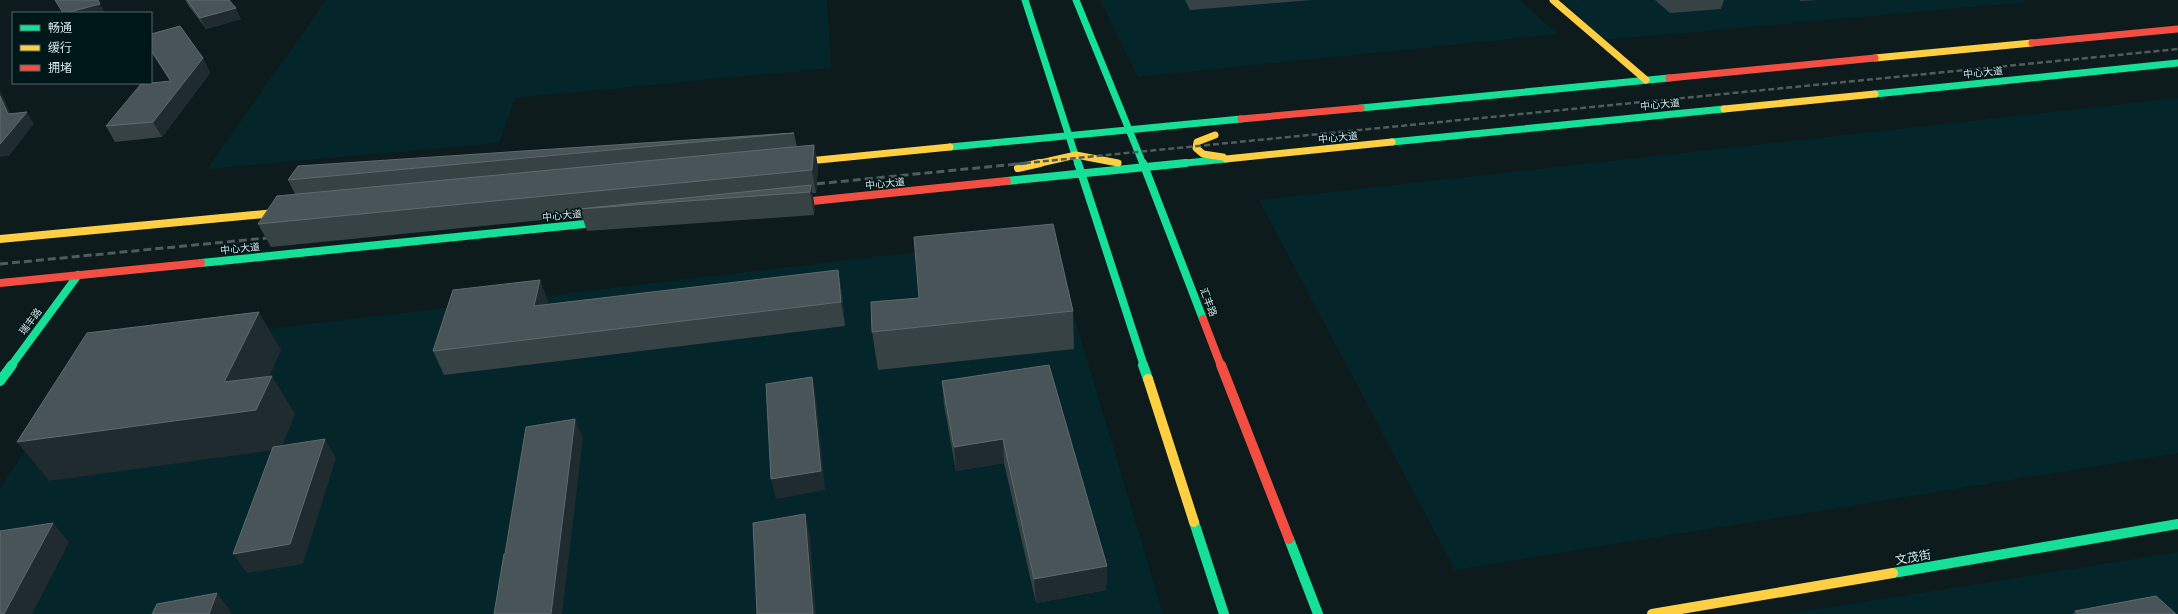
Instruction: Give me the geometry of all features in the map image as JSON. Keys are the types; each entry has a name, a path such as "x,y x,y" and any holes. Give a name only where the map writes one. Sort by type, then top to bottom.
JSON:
{"main road":[{"path":"1025,0 1224,614"},
{"name":"汇丰路","path":"1076,0 1129,130 1140,144 1145,167 1318,614"},
{"path":"1553,0 1646,80"},
{"name":"中心大道","path":"781,164 2178,29"},
{"name":"中心大道","path":"774,205 2176,65"},
{"name":"中心大道","path":"1367,117 1462,98"},
{"path":"1192,138 1219,134 1197,142 1196,148 1203,154 1233,158"},
{"name":"中心大道","path":"1068,136 1140,144"},
{"name":"中心大道","path":"788,172 994,152 1025,140"},
{"name":"中心大道","path":"1010,170 1076,155 1145,167"},
{"name":"中心大道","path":"987,173 1082,174"},
{"path":"0,239 309,210"},
{"name":"中心大道","path":"0,283 626,220"},
{"path":"159,224 257,225"},
{"name":"中心大道","path":"141,269 227,250"},
{"name":"瑞丰路","path":"0,380 78,275"},
{"name":"文茂街","path":"1652,614 2178,524"}],"shaded area":[{"path":"326,0 827,0 831,68 515,98 499,143 207,169"},
{"path":"1100,0 1520,0 1557,34 1138,77"},
{"path":"1562,0 2023,0 2027,2 1603,40"},
{"path":"2178,98 2178,453 1455,570 1259,200"},
{"path":"1050,236 1163,614 0,614 0,489 90,350"},
{"path":"2178,552 2178,614 1788,614"}],"building":[{"path":"55,0 98,0 100,4 70,12 62,12"},
{"path":"187,0 229,0 236,8 200,18"},
{"path":"180,26 203,58 153,122 106,126 141,84 171,81 152,52 152,34"},
{"path":"0,96 8,114 27,112 0,144"},
{"path":"794,133 288,180 298,166"},
{"path":"814,145 812,170 258,224 277,196"},
{"path":"811,185 810,192 579,209"},
{"path":"1053,224 1073,311 872,332 871,302 919,298 914,237"},
{"path":"838,270 841,302 433,351 453,290 540,280 534,306"},
{"path":"259,312 224,382 272,376 256,410 17,442 87,333"},
{"path":"1049,365 1107,566 1034,579 1003,439 954,447 942,381"},
{"path":"812,377 821,471 771,479 766,384"},
{"path":"575,419 551,614 494,614 526,427"},
{"path":"325,439 290,544 233,554 273,447"},
{"path":"805,514 813,614 757,614 753,523"},
{"path":"53,523 4,614 0,614 0,531"},
{"path":"217,593 209,614 152,614 157,604"},
{"path":"2156,596 2176,614 2078,614 2075,611"}],"railway":[{"path":"1016,164 2178,49"},
{"path":"805,185 1027,163"},
{"path":"0,264 277,237"}],"traffic: fast":[{"path":"1025,0 1148,379"},
{"path":"1076,0 1136,145 1203,319"},
{"path":"1875,94 2178,63"},
{"path":"1361,108 1669,78"},
{"path":"1392,142 1724,109"},
{"path":"950,147 1241,119"},
{"path":"1007,181 1226,159"},
{"path":"201,263 614,221"},
{"path":"0,381 78,275"},
{"path":"1194,522 1224,614"},
{"path":"1893,573 2178,524"},
{"path":"1289,539 1318,614"}],"traffic: slow":[{"path":"1553,0 1646,80"},
{"path":"1875,58 2032,43"},
{"path":"1724,109 1875,94"},
{"path":"1215,135 1197,142 1196,148 1203,154 1223,157"},
{"path":"1226,159 1392,142"},
{"path":"788,163 950,147"},
{"path":"1018,168 1076,155 1118,163"},
{"path":"0,239 296,211"},
{"path":"1148,379 1194,522"},
{"path":"1652,614 1893,573"}],"traffic: jam":[{"path":"2032,43 2178,29"},
{"path":"1669,78 1875,58"},
{"path":"1241,119 1361,108"},
{"path":"783,204 1007,181"},
{"path":"0,283 201,263"},
{"path":"1203,319 1289,539"}]}
